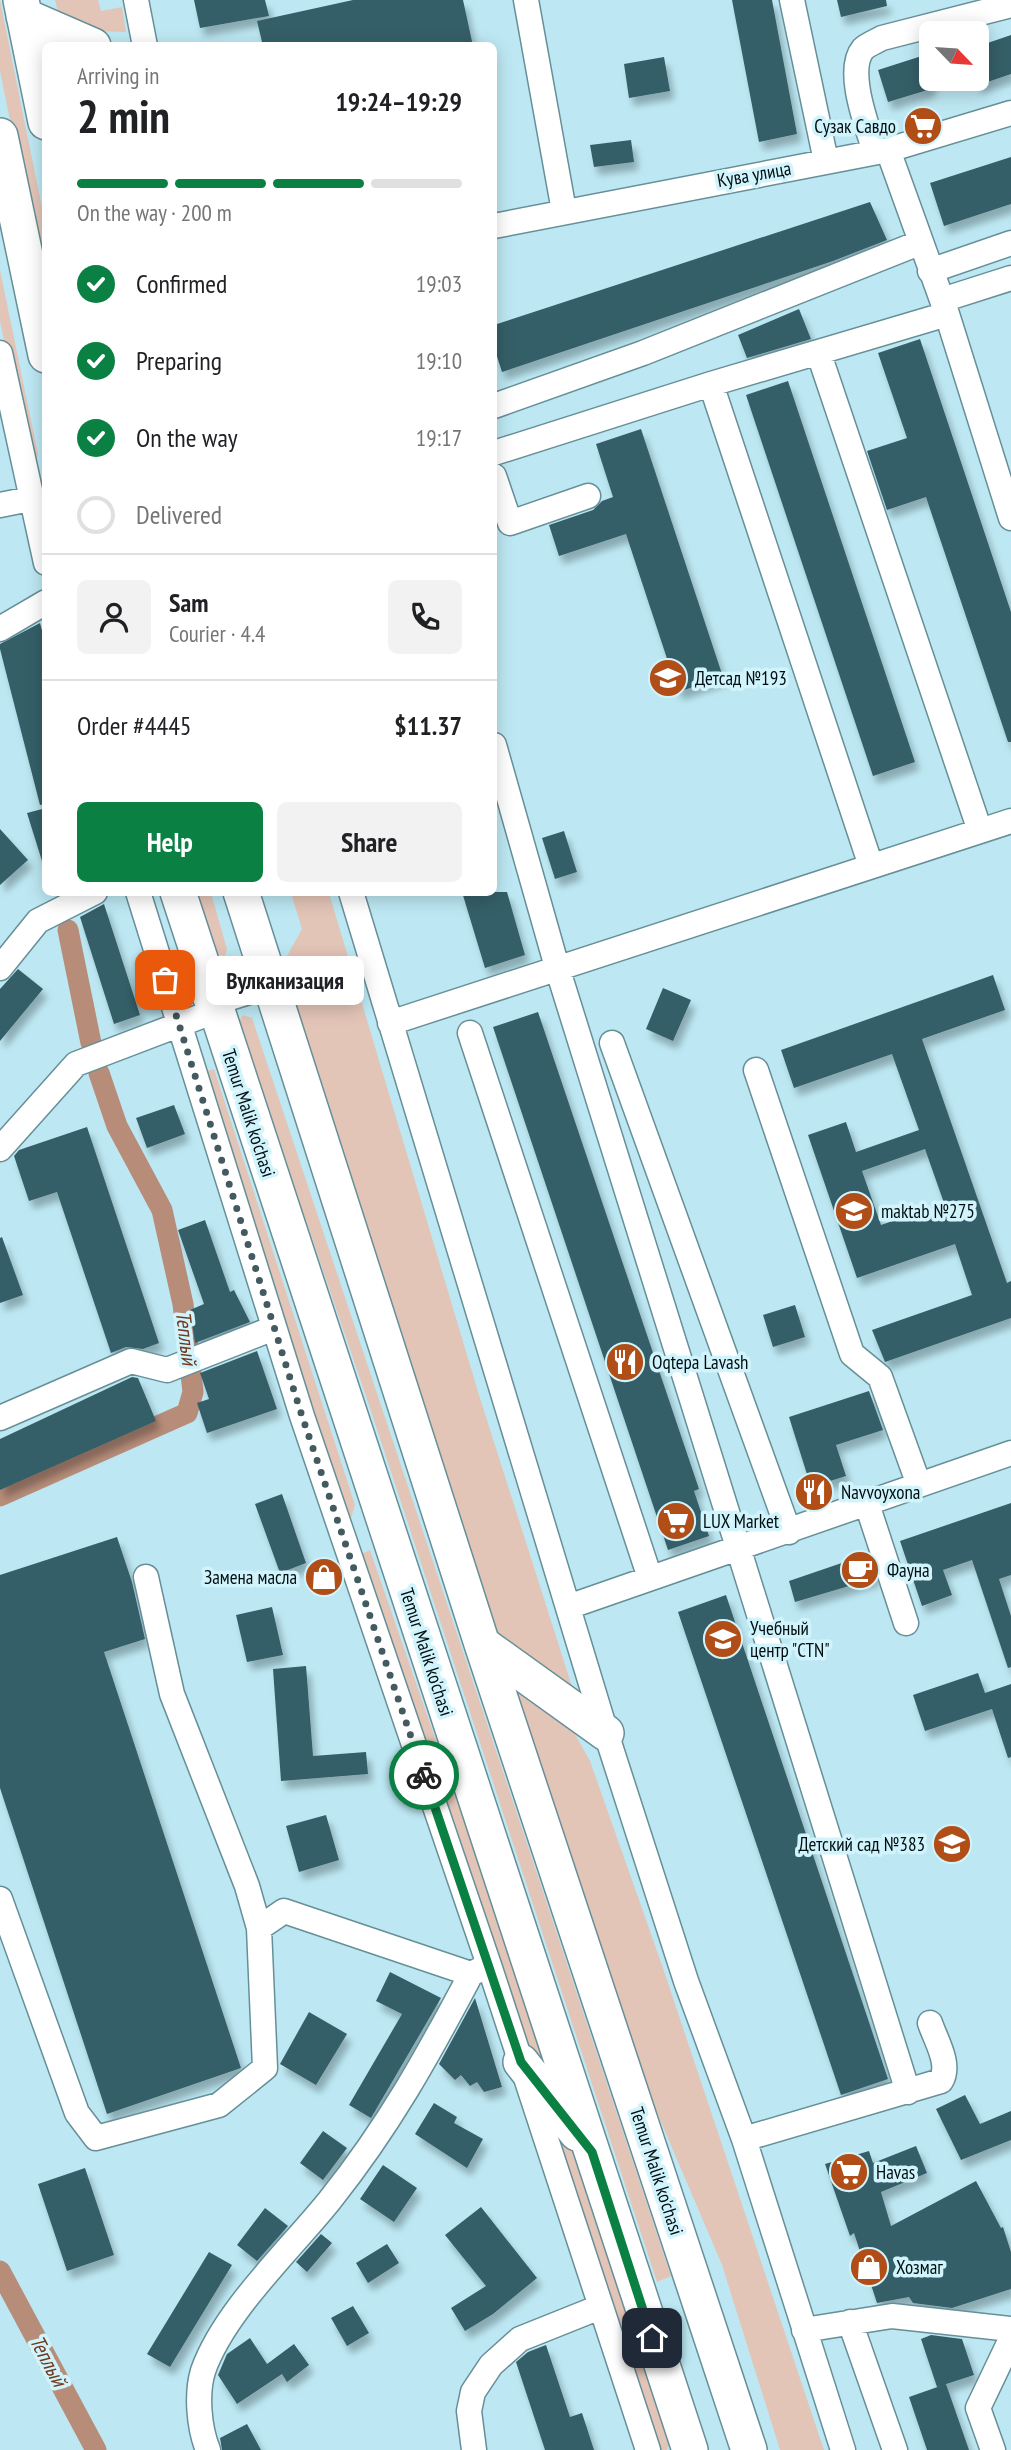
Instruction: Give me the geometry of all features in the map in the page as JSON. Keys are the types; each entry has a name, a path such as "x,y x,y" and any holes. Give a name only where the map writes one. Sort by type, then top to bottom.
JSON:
{"highway":[{"path":"22,8 86,42"},
{"path":"22,8 42,103"},
{"path":"0,136 42,336"},
{"name":"Temur Malik ko'chasi","path":"179,896 686,2446"},
{"name":"Temur Malik ko'chasi","path":"243,896 482,1644 749,2450"},
{"path":"213,1005 269,980"},
{"path":"482,1644 606,1733"},
{"path":"521,2062 592,2152"}],"street":[{"path":"136,0 144,42"},
{"path":"526,0 564,211"},
{"path":"792,0 826,161"},
{"path":"1011,5 882,38 863,49 855,67 859,100 944,307 1011,518"},
{"name":"Кува улица","path":"497,225 882,151 1011,113"},
{"path":"497,405 643,353 919,243"},
{"path":"930,271 1011,243"},
{"path":"497,452 710,384 819,354 944,307 1011,278"},
{"path":"0,353 42,547"},
{"path":"819,354 980,831"},
{"path":"710,384 871,866"},
{"path":"497,485 510,523 588,496"},
{"path":"0,505 30,499"},
{"path":"0,629 42,604"},
{"path":"497,756 557,967 908,2092"},
{"path":"390,1023 1011,821"},
{"path":"0,968 38,921 87,896"},
{"path":"139,896 274,1328 480,1970 521,2062 648,2450"},
{"path":"352,896 606,1733 686,1981 744,2139 843,2450"},
{"path":"0,1149 76,1064 178,1025 213,1005"},
{"path":"470,1033 650,1578"},
{"path":"612,1043 789,1532"},
{"path":"756,1070 852,1354 880,1377 919,1485"},
{"path":"0,1418 131,1361 167,1370 274,1328"},
{"path":"568,1607 738,1550 1011,1452"},
{"path":"867,1504 906,1623"},
{"path":"0,1899 77,2113 96,2138 219,2105 265,2068 259,1928 247,1886 173,1694 146,1577"},
{"path":"259,1928 284,1911 480,1970"},
{"path":"208,2450 199,2396 203,2372 217,2344 242,2306 391,2118 480,1970"},
{"path":"744,2139 941,2081 946,2073 930,2024"},
{"path":"474,2450 469,2411 473,2392 491,2365 520,2339 600,2307"},
{"path":"804,2330 892,2316 1011,2329"},
{"path":"850,2322 895,2450"},
{"path":"993,2450 978,2409 1011,2339"}],"shaded area":[{"path":"0,0 42,208 42,281 0,71"},
{"path":"55,0 98,0 101,11 122,7 126,32 92,31 60,21"},
{"path":"0,270 38,454 32,478 0,321"},
{"path":"199,896 212,896 227,949 225,956 217,954"},
{"path":"292,896 330,896 479,1395 576,1699 497,1637 285,975 287,956 302,929"},
{"path":"243,1015 252,1018 671,2276 657,2282 371,1411 238,1022"},
{"path":"214,1069 355,1505 350,1521 202,1072"},
{"path":"370,1550 513,1963 552,2089 523,2038 359,1555"},
{"path":"514,1686 575,1734 590,1761 663,1968 824,2450 780,2450 722,2265 653,2103 583,1903"},
{"path":"548,2119 573,2150 670,2442 667,2450 661,2450"}],"building":[{"path":"194,0 265,0 269,16 200,28"},
{"path":"353,0 463,0 472,42 262,42 257,21"},
{"path":"732,0 772,0 797,134 759,142"},
{"path":"837,0 886,0 887,6 841,17"},
{"path":"1011,35 1011,74 989,82 989,43"},
{"path":"664,57 670,91 629,98 624,64"},
{"path":"919,57 919,91 924,91 888,102 878,70"},
{"path":"631,140 634,162 594,167 590,145"},
{"path":"1011,157 1011,204 944,226 930,183"},
{"path":"870,202 887,240 833,261 502,372 497,356 497,324"},
{"path":"799,309 811,339 747,358 738,335"},
{"path":"920,339 1011,612 1011,742 1008,742 926,497 887,510 867,451 907,438 878,353"},
{"path":"788,381 915,762 873,776 746,395"},
{"path":"641,429 723,677 678,692 626,534 559,556 549,525 593,510 602,501 613,497 596,444"},
{"path":"40,623 42,805 40,805 0,644"},
{"path":"42,809 42,861 27,813"},
{"path":"0,829 28,860 0,885"},
{"path":"564,831 577,872 555,879 542,838"},
{"path":"497,892 507,892 525,955 485,968 463,896 497,896"},
{"path":"104,904 140,1015 114,1024 80,917"},
{"path":"18,969 43,989 0,1041 0,989"},
{"path":"993,975 1005,1010 922,1039 1007,1283 1011,1281 1011,1318 885,1362 872,1330 972,1295 955,1244 857,1278 808,1135 846,1122 856,1152 919,1130 892,1054 794,1088 781,1050","holes":["925,1149 944,1203 881,1225 862,1171"]},
{"path":"663,988 691,1000 673,1041 646,1029"},
{"path":"538,1012 699,1489 694,1491 709,1536 668,1550 493,1027"},
{"path":"174,1105 185,1134 147,1148 136,1118"},
{"path":"87,1127 159,1343 143,1349 126,1347 111,1353 57,1192 29,1201 14,1156 19,1150"},
{"path":"205,1220 230,1292 234,1290 250,1322 195,1343 190,1310 204,1304 178,1230"},
{"path":"2,1237 23,1295 0,1303 0,1238"},
{"path":"795,1305 805,1337 773,1347 763,1315"},
{"path":"257,1351 277,1409 207,1433 197,1403 209,1399 200,1373"},
{"path":"132,1377 138,1378 156,1421 0,1490 0,1439"},
{"path":"869,1391 883,1430 836,1445 846,1476 811,1487 789,1417"},
{"path":"282,1494 306,1563 280,1573 255,1504"},
{"path":"1011,1503 1011,1575 999,1579 1011,1616 1011,1667 1008,1668 972,1560 943,1570 952,1595 922,1606 900,1541"},
{"path":"117,1537 132,1582 145,1639 104,1652 241,2068 107,2114 0,1788 0,1575"},
{"path":"868,1554 876,1578 795,1602 789,1581"},
{"path":"726,1595 888,2079 841,2095 678,1612"},
{"path":"272,1607 283,1655 247,1662 236,1615"},
{"path":"306,1666 313,1756 366,1752 368,1774 281,1781 273,1669"},
{"path":"978,1673 985,1693 1011,1684 1011,1757 1008,1758 992,1709 925,1731 913,1695"},
{"path":"326,1815 339,1860 299,1872 286,1826"},
{"path":"390,1972 441,1998 371,2118 349,2105 402,2014 376,2001"},
{"path":"475,1998 502,2087 484,2092 477,2082 470,2086 461,2075 455,2080 439,2064"},
{"path":"309,2012 347,2034 316,2085 280,2064"},
{"path":"965,2095 980,2124 1011,2111 1011,2140 961,2160 936,2109"},
{"path":"434,2103 457,2117 454,2123 483,2139 467,2168 415,2134"},
{"path":"323,2131 347,2148 323,2180 300,2163"},
{"path":"916,2146 927,2173 881,2192 891,2226 976,2181 1001,2228 1003,2227 1011,2252 1011,2289 952,2308 913,2303 909,2297 877,2303 854,2233 850,2236 825,2164 869,2151 873,2163"},
{"path":"383,2165 417,2188 394,2222 360,2199"},
{"path":"85,2168 114,2255 67,2271 38,2184"},
{"path":"481,2207 537,2278 493,2314 465,2331 451,2308 486,2286 445,2235"},
{"path":"265,2208 288,2226 257,2261 237,2245"},
{"path":"321,2234 332,2243 307,2272 296,2262"},
{"path":"387,2244 399,2263 368,2283 356,2263"},
{"path":"209,2252 232,2265 170,2367 147,2354"},
{"path":"353,2306 369,2333 347,2346 331,2318"},
{"path":"931,2335 962,2339 974,2375 937,2387 921,2339"},
{"path":"250,2338 267,2364 294,2344 309,2365 287,2382 282,2374 237,2404 218,2375 227,2354"},
{"path":"546,2345 570,2417 582,2413 594,2450 545,2450 516,2362 528,2352"},
{"path":"946,2384 969,2450 927,2450 909,2397"},
{"path":"247,2424 261,2450 222,2450 220,2438"}],"waterway":[{"name":"Теплый","path":"68,930 91,1043"},
{"name":"Теплый","path":"0,1496 187,1413 193,1392 183,1304 162,1210 117,1126 99,1073"},
{"name":"Теплый","path":"0,2271 96,2450"}],"way so far":[{"path":"165,980 302,1416 424,1775"}],"place":[{"name":"Сузак Савдо","path":"923,126"},
{"name":"Детсад №193","path":"668,678"},
{"name":"Вулканизация","path":"165,980"},
{"name":"maktab №275","path":"854,1211"},
{"name":"Oqtepa Lavash","path":"625,1362"},
{"name":"Navvoyxona","path":"814,1492"},
{"name":"LUX Market","path":"676,1521"},
{"name":"Фауна","path":"860,1570"},
{"name":"Замена масла","path":"324,1577"},
{"name":"Учебный центр \"CTN\"","path":"723,1639"},
{"name":"Детский сад №383","path":"952,1844"},
{"name":"Havas","path":"849,2172"},
{"name":"Хозмаг","path":"869,2267"}],"route":[{"path":"424,1775 521,2062 592,2152 652,2338"}]}
